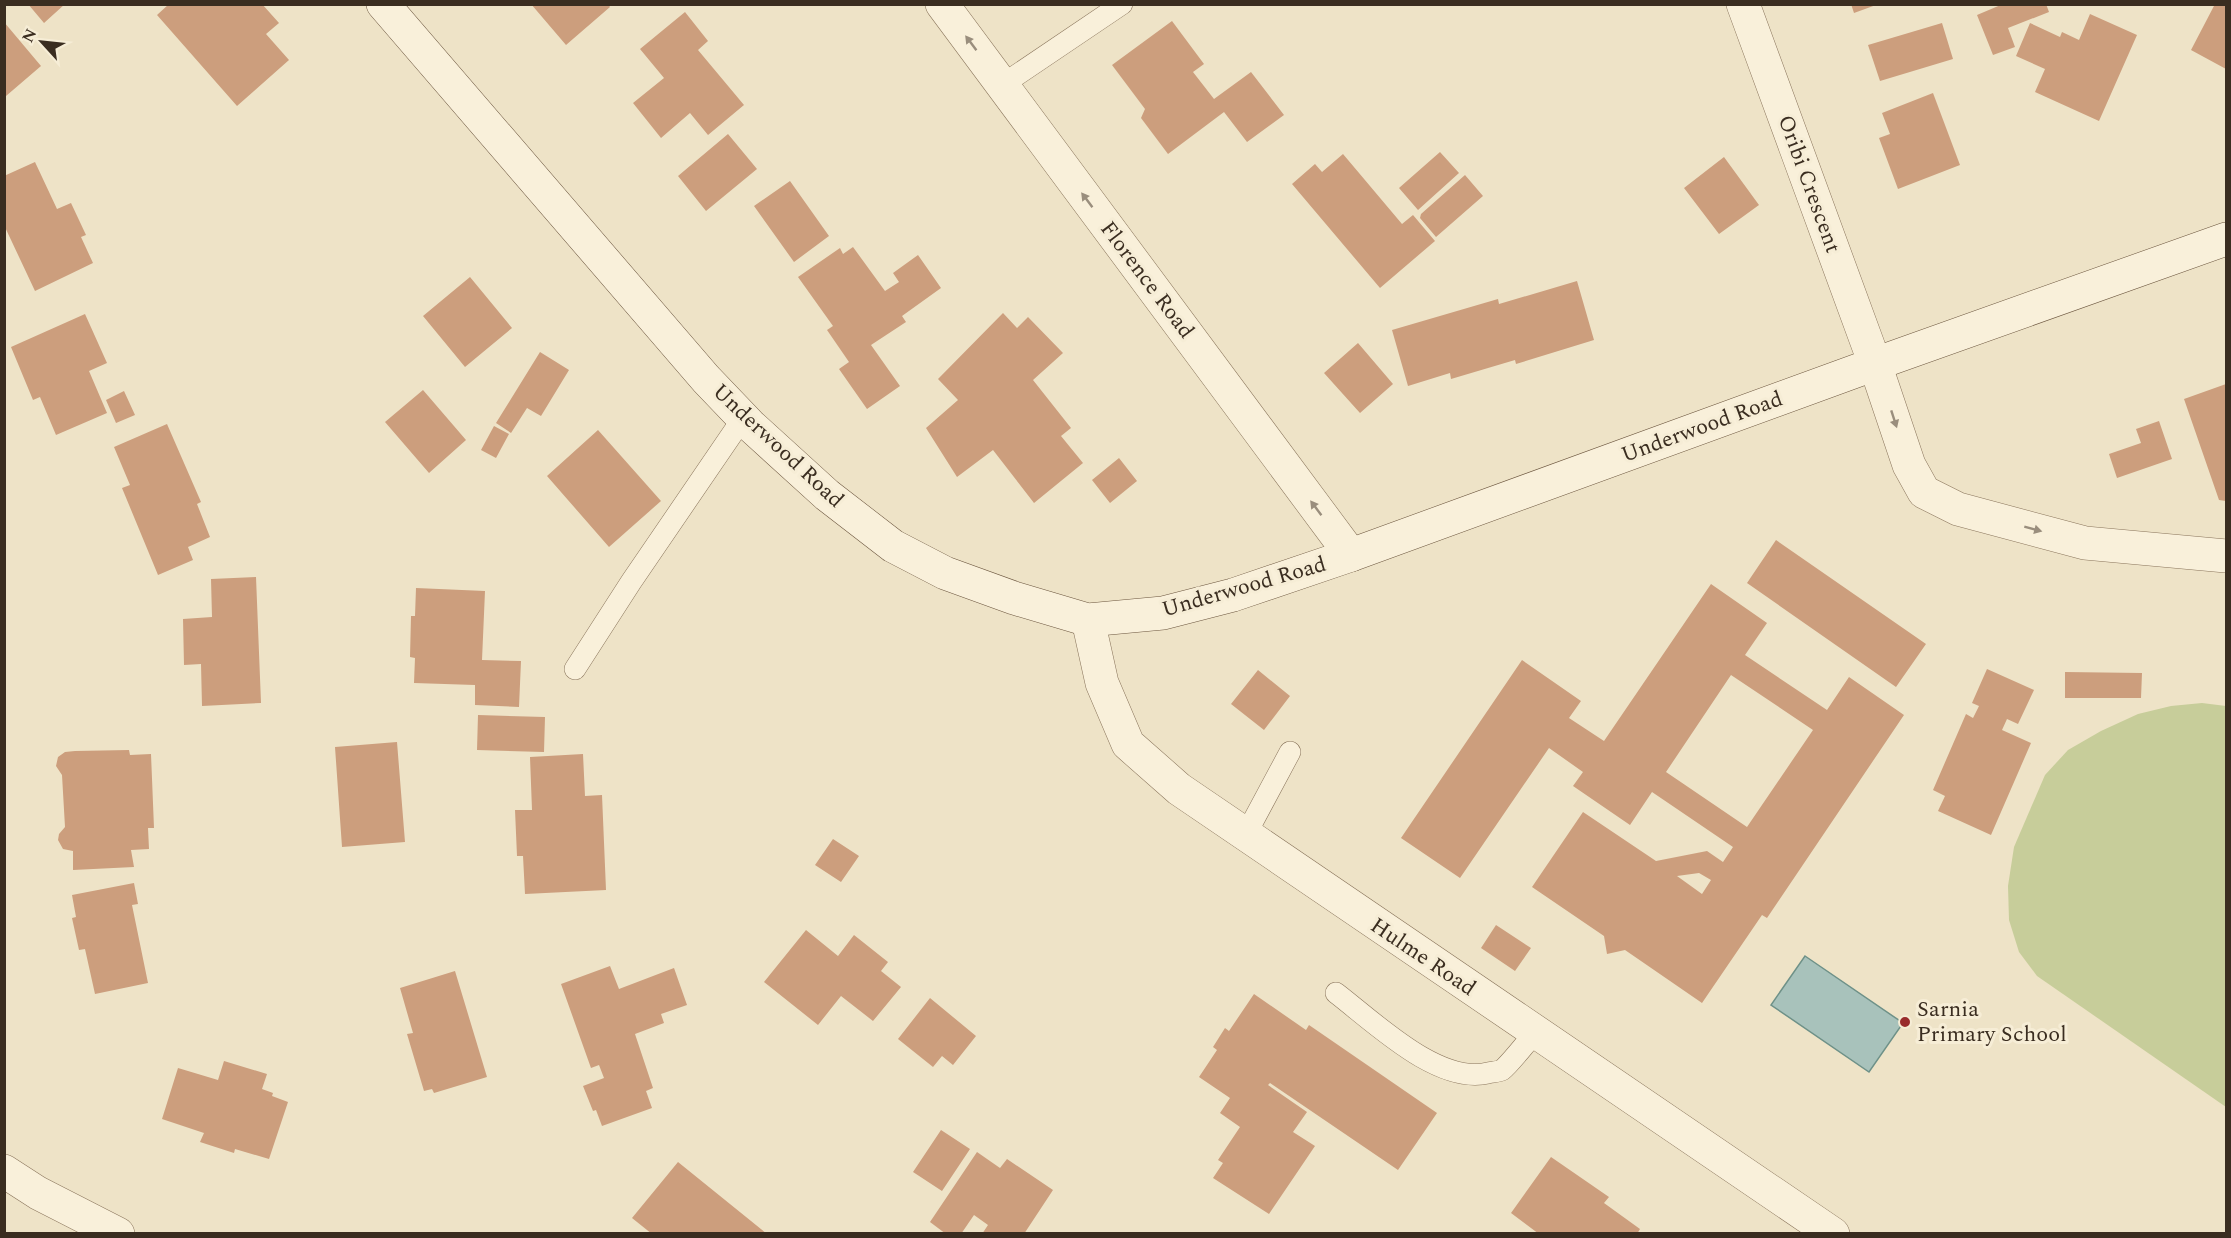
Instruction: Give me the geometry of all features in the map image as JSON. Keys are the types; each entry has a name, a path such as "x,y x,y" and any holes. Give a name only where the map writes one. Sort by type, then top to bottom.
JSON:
{"street":[{"name":"Underwood Road","path":"384,4 655,323 743,418 827,495 893,546 945,573 1088,621 1163,613 1233,595 1351,555 2226,239"},
{"name":"Florence Road","path":"942,4 1351,555"},
{"name":"Oribi Crescent","path":"1743,4 1875,364 1909,465 1924,492 1958,509 2085,543 2226,556"},
{"name":"Hulme Road","path":"1088,621 1102,683 1128,744 1179,789 1245,836 1833,1233"},
{"path":"4,1172 38,1193 117,1233"}],"lane":[{"path":"1002,85 1122,4"},
{"path":"575,669 631,582 743,418"},
{"path":"1245,836 1290,752"},
{"path":"1336,993 1409,1049 1434,1065 1456,1073 1477,1076 1501,1070 1536,1032"}],"green space":[{"path":"2202,703 2226,706 2226,1107 2037,976 2019,952 2009,920 2008,886 2014,847 2045,775 2068,750 2101,731 2138,714 2171,706"}],"water":[{"path":"1805,956 1903,1023 1869,1072 1771,1005"}],"building":[{"path":"28,4 65,4 44,23"},
{"path":"169,4 262,4 279,23 266,34 289,60 237,106 157,15"},
{"path":"531,4 608,4 610,7 566,45"},
{"path":"1851,4 1876,4 1876,5 1854,13"},
{"path":"2003,4 2046,4 2049,12 2008,28 2015,47 1993,55 1977,15"},
{"path":"2215,4 2226,4 2226,69 2191,50"},
{"path":"685,12 708,41 698,50 744,105 708,135 690,113 661,138 633,103 664,78 640,49"},
{"path":"2090,14 2137,35 2099,121 2035,92 2045,69 2016,56 2030,23 2060,37 2062,32 2079,40"},
{"path":"1172,21 1204,64 1193,72 1214,99 1251,72 1284,115 1247,142 1224,112 1168,154 1141,118 1145,109 1112,65"},
{"path":"4,22 41,66 6,96 4,94"},
{"path":"1942,23 1953,59 1880,81 1868,45"},
{"path":"1933,93 1960,165 1898,189 1879,138 1890,134 1882,113"},
{"path":"728,134 757,169 706,211 678,176"},
{"path":"1440,152 1459,173 1418,210 1399,188"},
{"path":"1343,154 1402,224 1413,215 1435,241 1380,288 1292,184 1315,164 1322,172"},
{"path":"1724,157 1759,205 1719,234 1684,188"},
{"path":"35,162 57,209 71,203 86,235 81,237 93,263 35,291 4,225 4,176"},
{"path":"1465,175 1483,196 1436,237 1420,218 1421,214"},
{"path":"790,181 829,236 794,262 754,206"},
{"path":"853,247 885,291 899,282 893,273 918,255 941,288 902,316 906,322 871,345 900,386 867,409 839,369 849,362 827,330 833,326 798,277 840,248 843,254"},
{"path":"470,277 512,328 465,367 423,316"},
{"path":"1577,281 1594,340 1516,364 1515,360 1451,379 1450,373 1408,386 1392,330 1498,299 1499,304"},
{"path":"1003,313 1017,328 1028,317 1063,353 1033,380 1071,428 1061,436 1083,463 1034,503 993,450 957,477 926,428 958,400 938,379"},
{"path":"85,314 107,363 89,371 107,413 56,435 40,397 33,400 11,347"},
{"path":"1358,343 1393,384 1360,413 1324,373"},
{"path":"540,352 569,370 541,416 527,408 511,433 496,423"},
{"path":"2226,384 2226,501 2219,500 2184,399"},
{"path":"423,390 466,440 429,473 385,422"},
{"path":"124,391 135,415 116,423 106,400"},
{"path":"2159,421 2172,459 2117,478 2109,454 2141,443 2136,429"},
{"path":"167,424 201,502 197,504 210,537 188,547 193,560 158,575 122,488 130,485 114,447"},
{"path":"494,426 509,434 496,458 481,450"},
{"path":"598,430 661,501 609,547 547,476"},
{"path":"1119,458 1137,481 1110,503 1092,480"},
{"path":"1776,540 1926,644 1896,687 1747,583"},
{"path":"256,577 261,703 202,706 201,664 184,665 183,619 212,617 211,579"},
{"path":"1711,584 1767,623 1745,655 1827,710 1849,677 1904,715 1767,918 1762,915 1702,1003 1625,950 1607,954 1604,936 1532,887 1583,812 1656,861 1707,851 1723,862 1733,847 1652,792 1630,825 1573,786 1583,772 1549,748 1460,878 1401,838 1522,660 1581,701 1569,718 1604,741","holes":["1731,675 1813,730 1747,827 1666,772","1699,873 1711,880 1702,894 1677,876"]},
{"path":"416,588 485,591 482,660 521,661 519,707 475,705 475,685 414,683 415,658 410,657 411,616 415,616"},
{"path":"1987,669 2034,690 2018,724 2007,719 2002,730 2031,743 1991,835 1938,811 1945,796 1933,790 1966,714 1973,718 1979,706 1972,703"},
{"path":"1258,670 1290,696 1264,730 1231,704"},
{"path":"2065,672 2142,673 2141,698 2065,698"},
{"path":"478,715 545,717 544,752 477,750"},
{"path":"397,742 405,842 342,847 335,747"},
{"path":"129,750 130,755 151,754 154,828 148,828 149,849 131,850 134,867 73,870 73,851 63,849 58,840 59,834 65,827 62,775 56,766 58,757 65,752 75,751"},
{"path":"583,754 585,796 602,795 606,890 525,894 523,856 517,856 515,810 532,810 530,757"},
{"path":"833,839 859,856 841,882 815,865"},
{"path":"134,883 138,904 132,905 148,983 95,994 85,949 79,950 72,918 76,917 72,895"},
{"path":"1496,925 1531,948 1515,971 1481,948"},
{"path":"806,930 838,956 854,935 888,962 881,971 901,987 873,1021 841,996 818,1025 764,982"},
{"path":"610,966 619,989 674,968 687,1005 661,1014 664,1023 635,1034 653,1088 646,1091 652,1108 602,1126 583,1086 604,1078 599,1065 591,1068 561,984"},
{"path":"455,971 487,1077 434,1093 432,1089 424,1091 407,1034 413,1033 400,988"},
{"path":"1254,994 1306,1030 1309,1025 1437,1113 1398,1170 1270,1083 1268,1085 1307,1112 1293,1132 1315,1146 1269,1214 1213,1178 1223,1163 1218,1160 1240,1127 1220,1113 1230,1098 1199,1077 1217,1050 1213,1047 1225,1028 1229,1031"},
{"path":"930,998 976,1036 953,1065 942,1056 933,1067 898,1039"},
{"path":"224,1061 267,1074 262,1089 288,1102 269,1159 235,1149 234,1153 200,1142 204,1133 162,1119 178,1068 218,1080"},
{"path":"941,1130 970,1149 942,1191 913,1172"},
{"path":"977,1152 1000,1168 1007,1159 1053,1190 1024,1234 982,1234 988,1225 974,1215 961,1234 946,1234 930,1222"},
{"path":"1551,1157 1609,1197 1604,1203 1640,1229 1637,1234 1539,1234 1511,1213"},
{"path":"678,1162 767,1234 652,1234 632,1218"}],"place":[{"name":"Sarnia Primary School","path":"1905,1022"}]}
